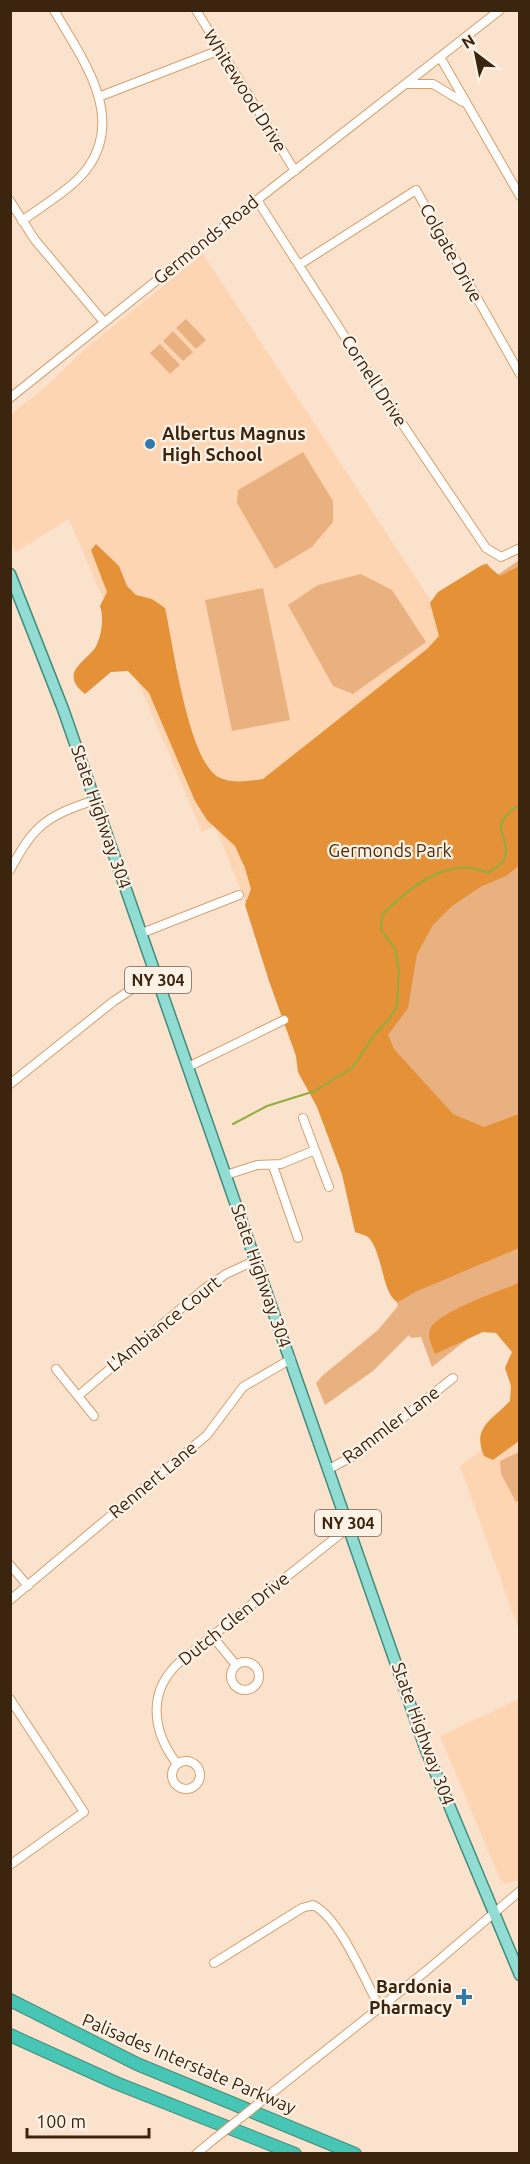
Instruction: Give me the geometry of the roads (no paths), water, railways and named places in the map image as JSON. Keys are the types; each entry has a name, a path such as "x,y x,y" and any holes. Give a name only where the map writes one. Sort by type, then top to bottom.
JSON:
{"highway":[{"name":"Palisades Interstate Parkway","path":"10,2000 128,2060 356,2154"},
{"path":"10,2035 116,2083 295,2154"}],"main road":[{"name":"State Highway 304","path":"10,574 52,680 95,800 429,1756 519,1975"}],"street":[{"path":"22,221 76,180 89,165 101,128 100,96 54,10"},
{"name":"Whitewood Drive","path":"196,10 295,171"},
{"name":"Germonds Road","path":"10,398 257,200 500,10"},
{"path":"100,96 220,50"},
{"path":"440,57 519,196"},
{"path":"404,86 418,82 433,84 453,94 470,108"},
{"name":"Colgate Drive","path":"299,265 416,190 519,374"},
{"name":"Cornell Drive","path":"257,200 486,548 498,556 508,555 519,548"},
{"path":"10,201 22,221 104,322"},
{"path":"10,870 28,837 39,825 95,800"},
{"path":"141,933 239,895"},
{"path":"10,1084 120,997 158,980"},
{"path":"188,1066 284,1020"},
{"path":"303,1118 329,1187"},
{"path":"226,1175 257,1165 273,1166 315,1150"},
{"path":"273,1166 298,1238"},
{"name":"L'Ambiance Court","path":"78,1395 204,1289 226,1274 256,1260"},
{"name":"Rennert Lane","path":"10,1600 207,1434 243,1387 291,1359"},
{"path":"56,1369 94,1416"},
{"name":"Rammler Lane","path":"329,1469 357,1454 453,1378"},
{"name":"Dutch Glen Drive","path":"177,1764 158,1732 156,1719 157,1698 171,1671 349,1527"},
{"path":"10,1565 28,1586"},
{"path":"212,1636 236,1665"},
{"path":"10,1699 84,1812 10,1864"},
{"path":"196,2154 519,1892"},
{"path":"214,1963 302,1908 313,1905 322,1910 337,1930 379,2006"}],"waterway":[{"path":"233,1124 267,1106 315,1091 352,1068 397,1006 399,971 395,949 381,929 382,915 404,894 430,877 459,868 474,868 488,873 497,867 504,859 506,852 502,824 512,810 520,806"}],"place":[{"name":"Albertus Magnus High School","path":"150,444"},
{"name":"Bardonia Pharmacy","path":"464,1997"}],"park label":[{"name":"Germonds Park","path":"390,851"}]}
